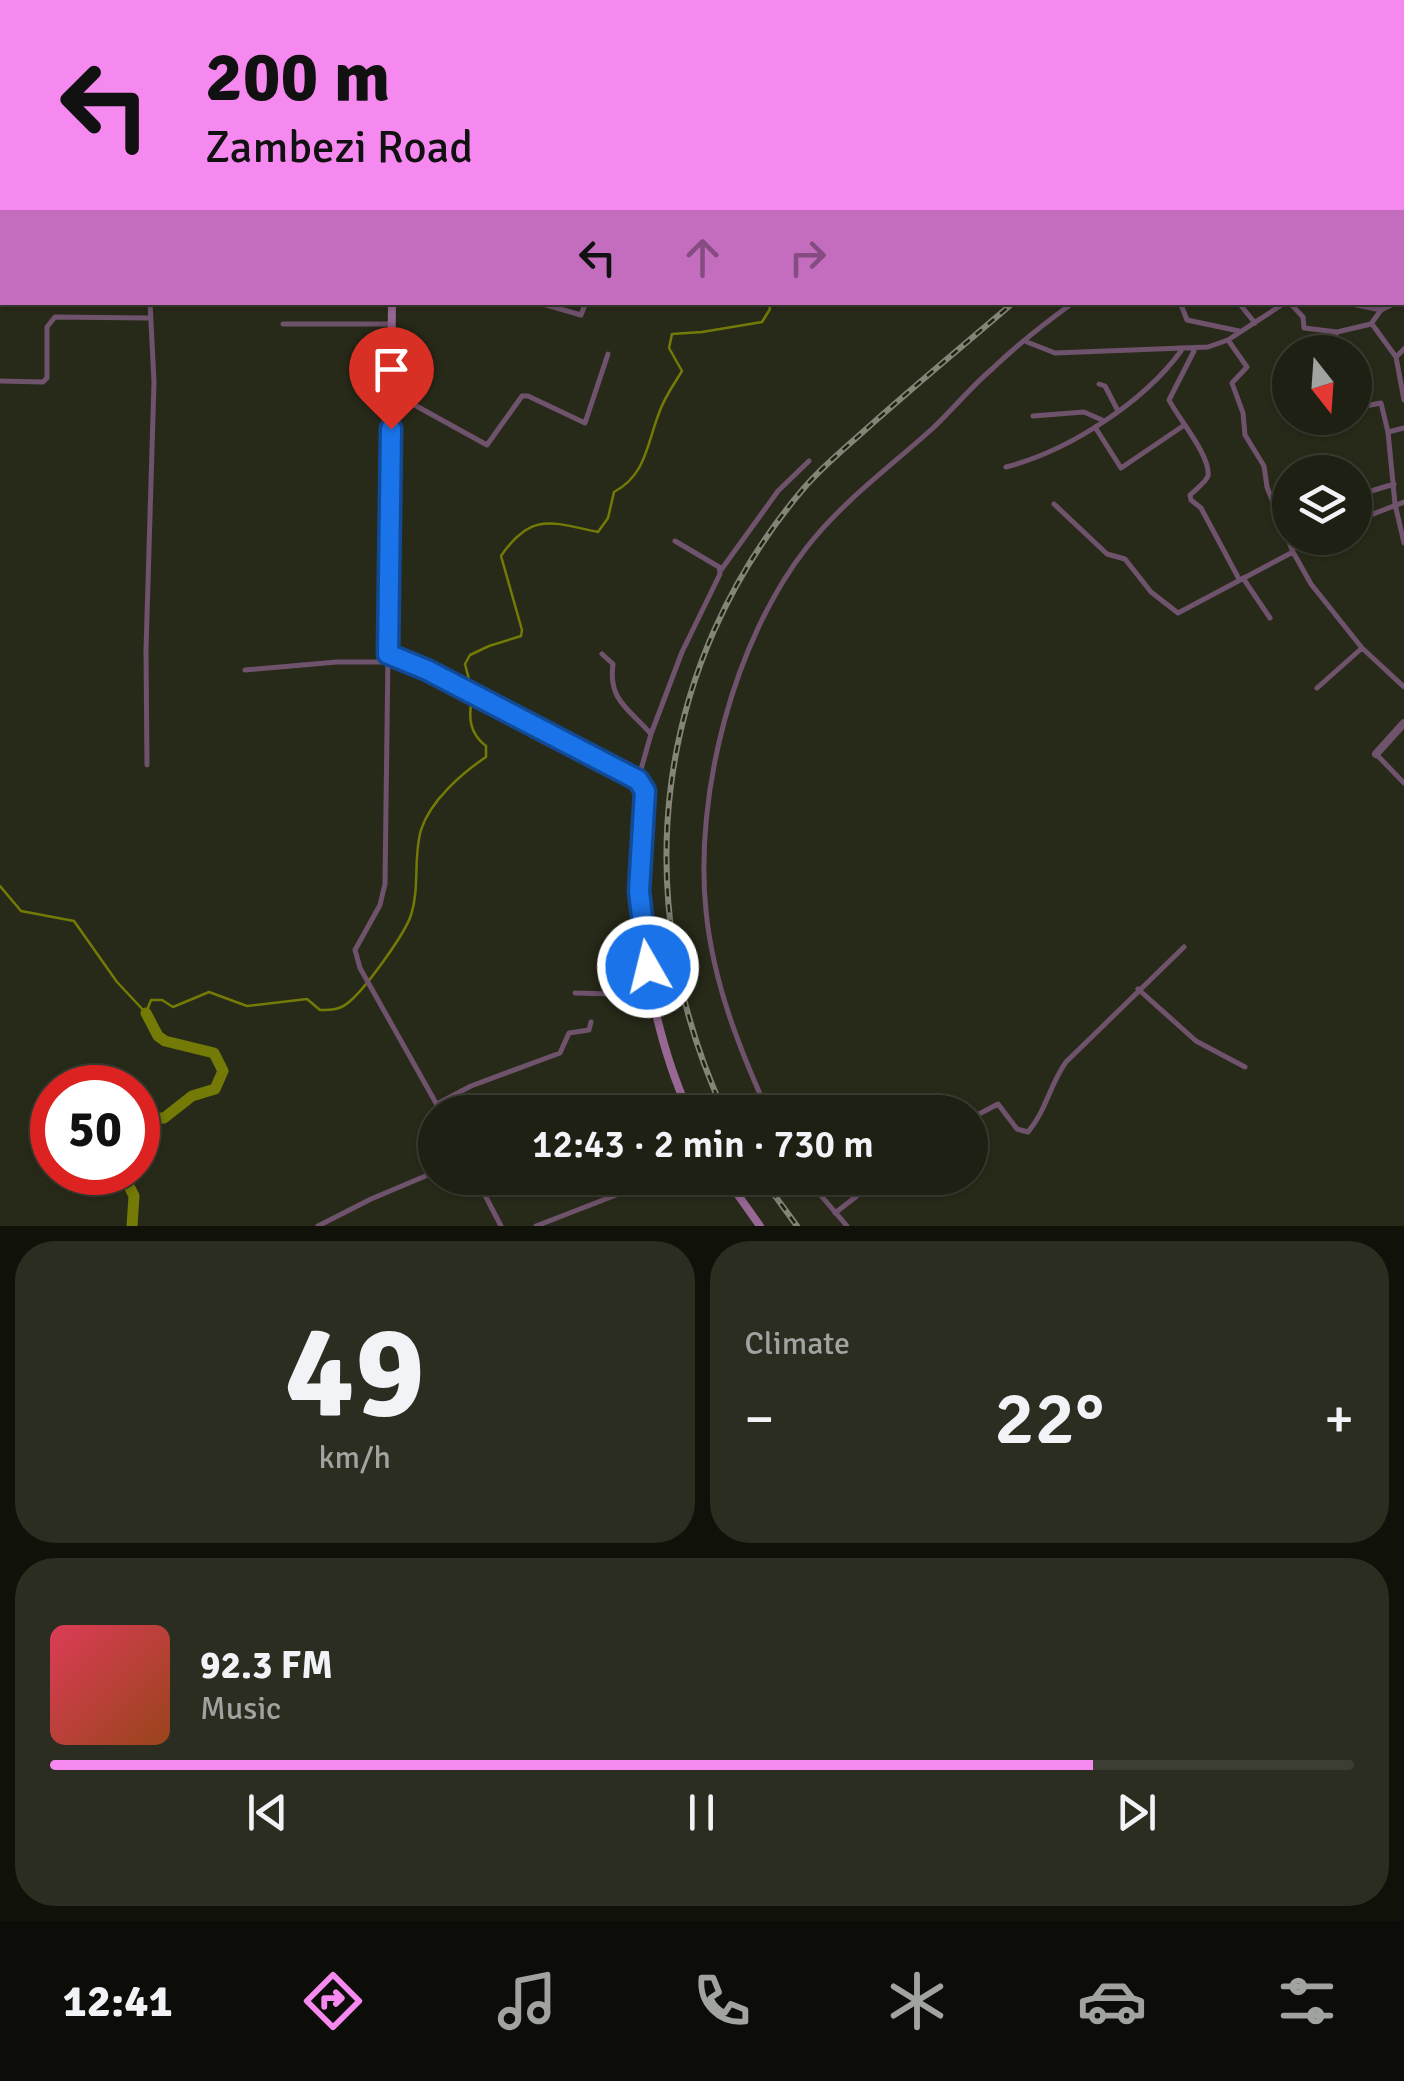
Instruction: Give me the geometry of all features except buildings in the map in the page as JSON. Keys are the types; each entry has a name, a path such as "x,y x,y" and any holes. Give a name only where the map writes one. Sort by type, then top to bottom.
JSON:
{"main road":[{"path":"392,305 388,658 466,690 638,780 645,791 640,916 652,990 684,1095"},
{"path":"738,1195 760,1226"}],"street":[{"path":"146,765 154,382 150,305"},
{"path":"547,305 582,315 585,305"},
{"path":"761,1095 718,981 704,884 712,780 740,677 785,580 829,521 938,423 990,370 1070,305"},
{"path":"1181,305 1188,320 1240,332"},
{"path":"1240,305 1255,323"},
{"path":"1026,342 1055,353 1195,349 1228,340 1282,305"},
{"path":"1290,305 1302,317 1304,328 1337,332 1371,324 1381,310 1393,305"},
{"path":"1357,305 1381,310"},
{"path":"0,381 43,382 48,327 55,317 150,318"},
{"path":"283,324 392,324"},
{"path":"1371,324 1396,357 1404,400"},
{"path":"1228,340 1247,367 1232,383 1243,413 1244,434 1264,466 1272,498"},
{"path":"1195,349 1169,397 1198,446 1208,478 1190,494 1190,500 1201,508 1241,578 1270,618"},
{"path":"1396,357 1404,349"},
{"path":"1006,467 1032,461 1095,428 1150,387 1181,351"},
{"path":"391,392 486,444 522,396 585,423 608,354"},
{"path":"1099,384 1105,386 1118,411"},
{"path":"1372,404 1381,402 1388,432 1395,504 1404,543"},
{"path":"1033,416 1084,412 1102,420"},
{"path":"1095,428 1121,468 1183,426"},
{"path":"1388,432 1404,428"},
{"path":"638,780 695,621 721,570 778,491 809,461"},
{"path":"1372,491 1394,484"},
{"path":"1372,514 1404,502"},
{"path":"1054,504 1096,546 1125,559 1152,592 1178,613 1284,555"},
{"path":"675,541 721,570"},
{"path":"1296,555 1322,601 1362,648 1404,688"},
{"path":"1316,688 1362,648"},
{"path":"602,654 613,664 610,684 614,694 652,734"},
{"path":"245,670 388,658 385,884 380,905 356,945 360,968 432,1095"},
{"path":"1404,723 1376,754 1404,782"},
{"path":"988,1109 998,1104 1017,1130 1028,1132 1042,1114 1055,1078 1066,1062 1184,947"},
{"path":"575,993 652,990"},
{"path":"1138,990 1196,1041 1245,1067"},
{"path":"454,1095 560,1053 569,1034 589,1030 591,1022"},
{"path":"318,1226 418,1179"},
{"path":"485,1195 501,1226"},
{"path":"536,1226 616,1195"},
{"path":"821,1195 847,1226"},
{"path":"836,1213 859,1195"}],"waterway":[{"path":"1144,0 1151,0"},
{"path":"472,691 465,664 470,655 521,636 501,556 532,526 567,525 598,532 608,518 614,492 639,468 661,407 682,371 669,348 672,334 762,322 769,305"},
{"path":"0,886 21,911 74,921 117,982 146,1013 151,1000 162,1000 173,1007 209,992 247,1006 307,999 320,1010 339,1008 365,986 407,924 425,819 457,779 486,757 486,746 472,725 472,699"},
{"path":"146,1013 158,1036 214,1053 223,1071 215,1089 192,1096 160,1118"},
{"path":"132,1226 134,1195"}],"railway":[{"path":"717,1095 693,1032 674,951 667,869 671,788 686,708 714,631 753,558 811,480 1010,305"},
{"path":"774,1195 797,1226"}],"route":[{"path":"391,429 388,654 427,670 638,780 645,791 639,891 648,967"}]}
